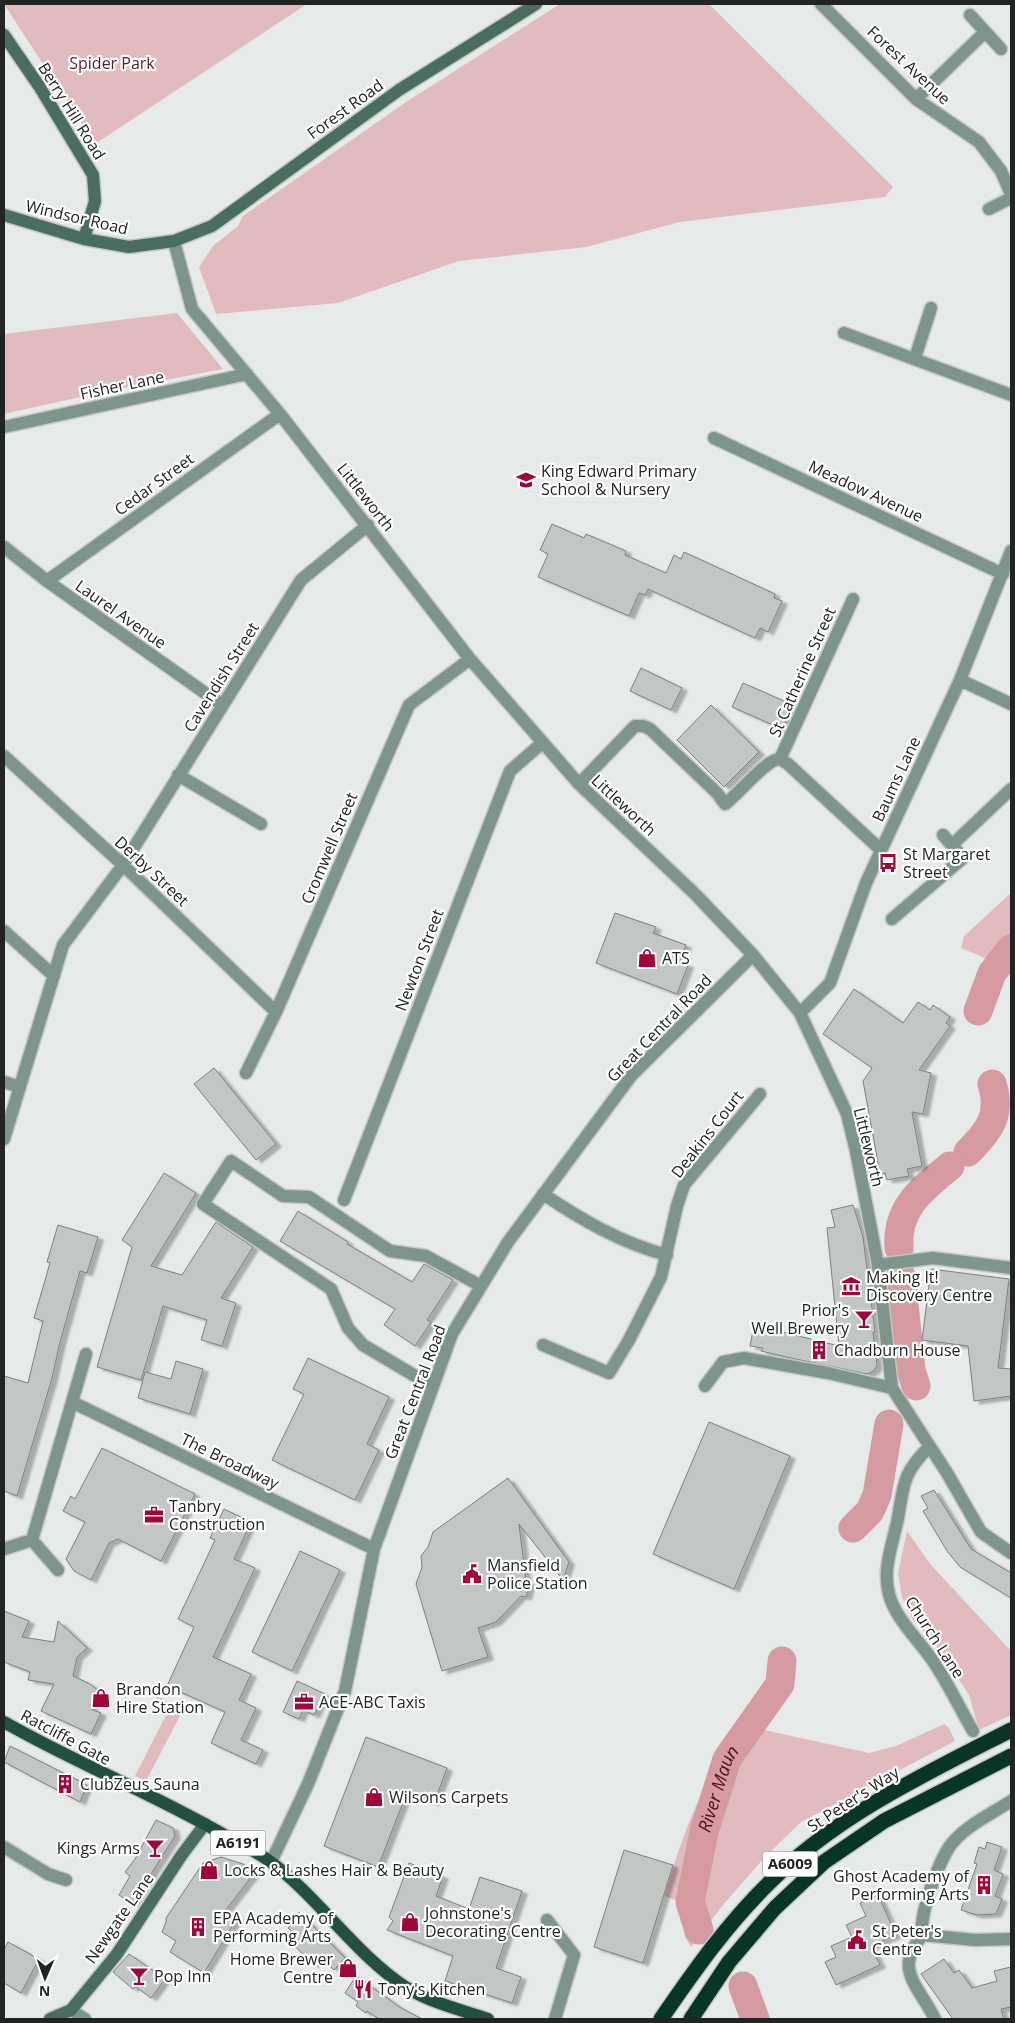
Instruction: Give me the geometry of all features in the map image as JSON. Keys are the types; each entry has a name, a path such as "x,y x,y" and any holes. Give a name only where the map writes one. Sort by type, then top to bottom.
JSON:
{"highway":[{"name":"St Peter's Way","path":"661,2019 718,1937 769,1882 821,1838 889,1794 1011,1730"},
{"name":"A6009","path":"691,2019 729,1962 775,1908 824,1862 884,1820 1011,1756"}],"main road":[{"name":"Forest Road","path":"174,241 212,226 399,90 536,4"},
{"name":"Berry Hill Road","path":"4,35 39,86 93,176 95,201 84,239"},
{"name":"Windsor Road","path":"4,215 84,239 129,247 174,241"},
{"name":"Ratcliffe Gate","path":"4,1722 84,1766 205,1824 271,1862 304,1891 384,1971 408,1988 434,2002 488,2019"},
{"name":"Newgate Lane","path":"50,2019 71,2010 117,1954 181,1856 205,1824"}],"street":[{"name":"Forest Avenue","path":"821,4 916,99 979,142 1000,171 1011,194"},
{"path":"970,15 1001,49"},
{"path":"916,99 985,32"},
{"path":"989,209 1011,198"},
{"name":"Littleworth","path":"174,241 192,309 280,414 368,525 470,659 579,784 696,895 753,955 800,1013 847,1114 878,1265 892,1388 947,1473 981,1532 1011,1553"},
{"path":"915,358 931,308"},
{"path":"844,333 1011,395"},
{"name":"Fisher Lane","path":"4,427 246,374"},
{"name":"Cedar Street","path":"47,581 280,414"},
{"name":"Meadow Avenue","path":"714,438 1003,574"},
{"name":"Cavendish Street","path":"4,1139 63,944 123,865 301,580 368,525"},
{"name":"Laurel Avenue","path":"4,547 47,581 222,705"},
{"name":"Baums Lane","path":"800,1013 830,983 866,883 960,680 1011,551"},
{"name":"St Catherine Street","path":"780,759 853,599"},
{"name":"Cromwell Street","path":"246,1073 276,1012 409,706 470,659"},
{"path":"960,680 1011,704"},
{"path":"579,784 634,726 643,726 650,729 725,804 770,761 780,759 788,764 881,850"},
{"name":"Newton Street","path":"344,1200 510,771 542,743"},
{"name":"Derby Street","path":"4,756 123,865 276,1012"},
{"path":"178,775 260,824"},
{"path":"952,845 1011,790"},
{"path":"892,919 963,858 943,835"},
{"path":"4,931 54,976"},
{"name":"Great Central Road","path":"271,1862 308,1784 345,1691 374,1549 452,1334 508,1242 631,1076 753,955"},
{"path":"4,1082 20,1087"},
{"name":"Deakins Court","path":"543,1345 609,1373 645,1310 661,1277 677,1206 684,1185 760,1094"},
{"path":"432,1386 363,1345 348,1328 331,1289 203,1204 232,1161 283,1196 309,1197 390,1250 426,1256 481,1286"},
{"path":"543,1194 570,1213 613,1236 667,1255"},
{"path":"878,1265 934,1258 1011,1268"},
{"path":"32,1540 86,1354"},
{"path":"705,1386 723,1362 744,1358 828,1373 892,1388"},
{"name":"The Broadway","path":"72,1402 374,1549"},
{"name":"Church Lane","path":"929,1447 911,1465 904,1482 886,1577 889,1595 908,1629 941,1672 973,1730"},
{"path":"4,1549 32,1540"},
{"path":"32,1540 58,1570"},
{"path":"935,2019 913,1981 908,1962 912,1947 923,1935 922,1919 942,1860 953,1841 1011,1801"},
{"path":"4,1847 48,1874 66,1880"},
{"path":"547,1920 574,1955 555,2019"},
{"path":"923,1935 974,1940 1011,1939"},
{"path":"71,2010 85,2019"}],"green space":[{"name":"Spider Park","path":"4,4 307,4 95,144"},
{"path":"560,4 709,4 893,187 885,197 680,222 586,247 459,261 338,303 216,314 199,267 213,246 238,226 243,216 406,102"},
{"path":"177,313 223,369 103,392 4,414 4,334"},
{"path":"1011,893 1011,969 961,948 964,936"},
{"path":"907,1531 931,1565 1011,1651 1011,1715 979,1730 969,1695 942,1653 913,1620 902,1597 898,1573"},
{"path":"157,1696 183,1710 146,1781 135,1776 167,1713 152,1705"},
{"path":"944,1724 949,1728 955,1741 801,1822 764,1858 723,1905 691,1947 685,1937 678,1901 664,1896 678,1851 695,1807 716,1765 741,1725 869,1753 896,1746"}],"building":[{"path":"552,524 584,538 586,534 626,551 625,555 666,573 674,555 681,559 684,552 775,594 774,598 782,601 768,632 760,628 755,638 648,589 645,595 639,593 629,616 538,577 548,554 540,550"},
{"path":"641,668 682,688 671,710 630,691"},
{"path":"743,683 793,705 782,729 732,707"},
{"path":"711,705 759,752 724,787 677,740"},
{"path":"615,913 656,927 653,933 686,945 680,962 688,965 677,994 596,963"},
{"path":"854,989 903,1023 918,1002 930,1010 933,1005 950,1017 946,1023 950,1026 919,1070 931,1073 923,1114 912,1112 922,1166 907,1169 909,1176 887,1180 885,1173 880,1174 863,1081 872,1068 823,1034"},
{"path":"214,1068 276,1144 256,1160 194,1084"},
{"path":"164,1173 196,1193 151,1266 182,1275 216,1222 253,1247 221,1298 236,1303 222,1346 201,1340 207,1320 163,1306 141,1380 97,1367 132,1247 122,1240"},
{"path":"853,1205 863,1237 875,1332 873,1332 877,1365 874,1371 867,1374 761,1351 763,1348 750,1346 754,1325 839,1346 827,1228 835,1227 831,1210"},
{"path":"298,1211 348,1242 347,1244 412,1282 424,1264 453,1280 427,1320 431,1322 415,1346 384,1325 395,1309 280,1241"},
{"path":"58,1225 98,1237 87,1273 80,1271 52,1378 17,1496 4,1491 4,1376 28,1383 43,1321 34,1318 50,1263 47,1262"},
{"path":"931,1269 1009,1279 998,1368 1011,1369 1011,1396 974,1401 968,1346 922,1340"},
{"path":"308,1358 389,1397 367,1444 379,1450 355,1500 272,1460 304,1394 293,1389"},
{"path":"176,1361 203,1369 190,1414 138,1398 145,1372 171,1379"},
{"path":"709,1422 790,1456 734,1589 653,1554"},
{"path":"102,1448 195,1494 161,1561 118,1539 109,1543 91,1580 74,1571 66,1559 85,1522 63,1511 71,1496 75,1499"},
{"name":"Mansfield Police Station","path":"508,1478 569,1562 563,1580 519,1524 526,1581 530,1582 526,1597 521,1596 496,1622 478,1628 488,1657 442,1671 416,1584 422,1567 421,1556 428,1547 433,1532"},
{"path":"934,1490 971,1549 1011,1573 1011,1598 960,1567 947,1551 923,1511 928,1508 921,1496"},
{"path":"224,1509 251,1522 234,1559 255,1568 213,1657 251,1674 239,1700 256,1708 241,1740 263,1750 256,1764 211,1743 225,1712 167,1686 194,1627 178,1619 215,1540 210,1538"},
{"path":"300,1551 340,1570 292,1671 252,1652"},
{"path":"4,1611 29,1621 22,1637 54,1642 58,1621 87,1648 77,1657 73,1676 90,1684 99,1691 91,1709 101,1713 91,1734 41,1711 54,1684 28,1680 30,1672 4,1662"},
{"name":"ACE-ABC Taxis","path":"297,1681 325,1694 314,1715 303,1710 299,1719 283,1712"},
{"name":"Wilsons Carpets","path":"366,1737 447,1768 434,1803 407,1792 378,1867 324,1846"},
{"path":"10,1746 87,1785 80,1802 4,1762"},
{"name":"Kings Arms","path":"156,1820 173,1828 175,1836 132,1904 119,1895 130,1876 125,1872 135,1859"},
{"name":"Ghost Academy of Performing Arts","path":"987,1842 1002,1847 994,1870 1003,1874 995,1896 1002,1899 996,1914 977,1915 961,1910 977,1864 974,1863 979,1847 985,1849"},
{"path":"624,1850 673,1865 643,1963 594,1947"},
{"name":"EPA Academy of Performing Arts","path":"221,1857 243,1864 255,1872 225,1911 237,1918 204,1973 170,1952 176,1941 162,1932 166,1918 203,1863"},
{"path":"409,1863 443,1876 436,1896 469,1909 480,1877 522,1891 496,1968 521,1977 512,2003 445,1981 453,1956 387,1930 393,1921 389,1917"},
{"name":"St Peter's Centre","path":"878,1895 896,1935 871,1946 880,1965 836,1985 825,1962 836,1957 831,1946 852,1937 846,1925 866,1916 860,1903"},
{"path":"297,1913 300,1913 345,1958 334,1970 321,1957 313,1965 288,1939 294,1934 288,1928 291,1925 288,1922"},
{"path":"8,1942 39,1959 21,1993 4,1983 4,1950"},
{"name":"Pop Inn","path":"129,1954 165,1979 151,1998 135,1986 133,1989 113,1972"},
{"path":"944,1959 954,1973 959,1970 972,1988 997,1981 994,1971 1011,1967 1011,2007 1001,2009 1004,2019 953,2019 921,1974"},
{"path":"356,1976 401,2008 422,2019 379,2019 367,2011 366,2013 356,2006 358,2002 345,1993"}],"waterway":[{"name":"River Maun","path":"978,1011 992,973 1011,949"},
{"name":"River Maun","path":"968,1152 982,1137 992,1122 995,1105 992,1084"},
{"name":"River Maun","path":"899,1248 899,1234 906,1211 921,1192 950,1166"},
{"name":"River Maun","path":"901,1276 911,1370 916,1386"},
{"name":"River Maun","path":"853,1528 870,1511 877,1495 889,1424"},
{"name":"River Maun","path":"699,1930 690,1902 704,1832 727,1759 780,1684 782,1661"},
{"name":"River Maun","path":"743,1986 755,2019"}],"place":[{"name":"King Edward Primary School & Nursery","path":"526,480"},
{"name":"St Margaret Street","path":"888,863"},
{"name":"ATS","path":"647,958"},
{"name":"Making It! Discovery Centre","path":"851,1286"},
{"name":"Prior's Well Brewery","path":"864,1319"},
{"name":"Chadburn House","path":"819,1350"},
{"name":"Tanbry Construction","path":"154,1515"},
{"name":"Mansfield Police Station","path":"472,1574"},
{"name":"Brandon Hire Station","path":"101,1698"},
{"name":"ACE-ABC Taxis","path":"304,1702"},
{"name":"ClubZeus Sauna","path":"65,1784"},
{"name":"Wilsons Carpets","path":"374,1797"},
{"name":"Kings Arms","path":"155,1848"},
{"name":"Locks & Lashes Hair & Beauty","path":"209,1870"},
{"name":"Ghost Academy of Performing Arts","path":"984,1885"},
{"name":"Johnstone's Decorating Centre","path":"410,1922"},
{"name":"EPA Academy of Performing Arts","path":"198,1927"},
{"name":"St Peter's Centre","path":"857,1940"},
{"name":"Home Brewer Centre","path":"348,1968"},
{"name":"Pop Inn","path":"139,1976"},
{"name":"Tony's Kitchen","path":"363,1989"}]}
